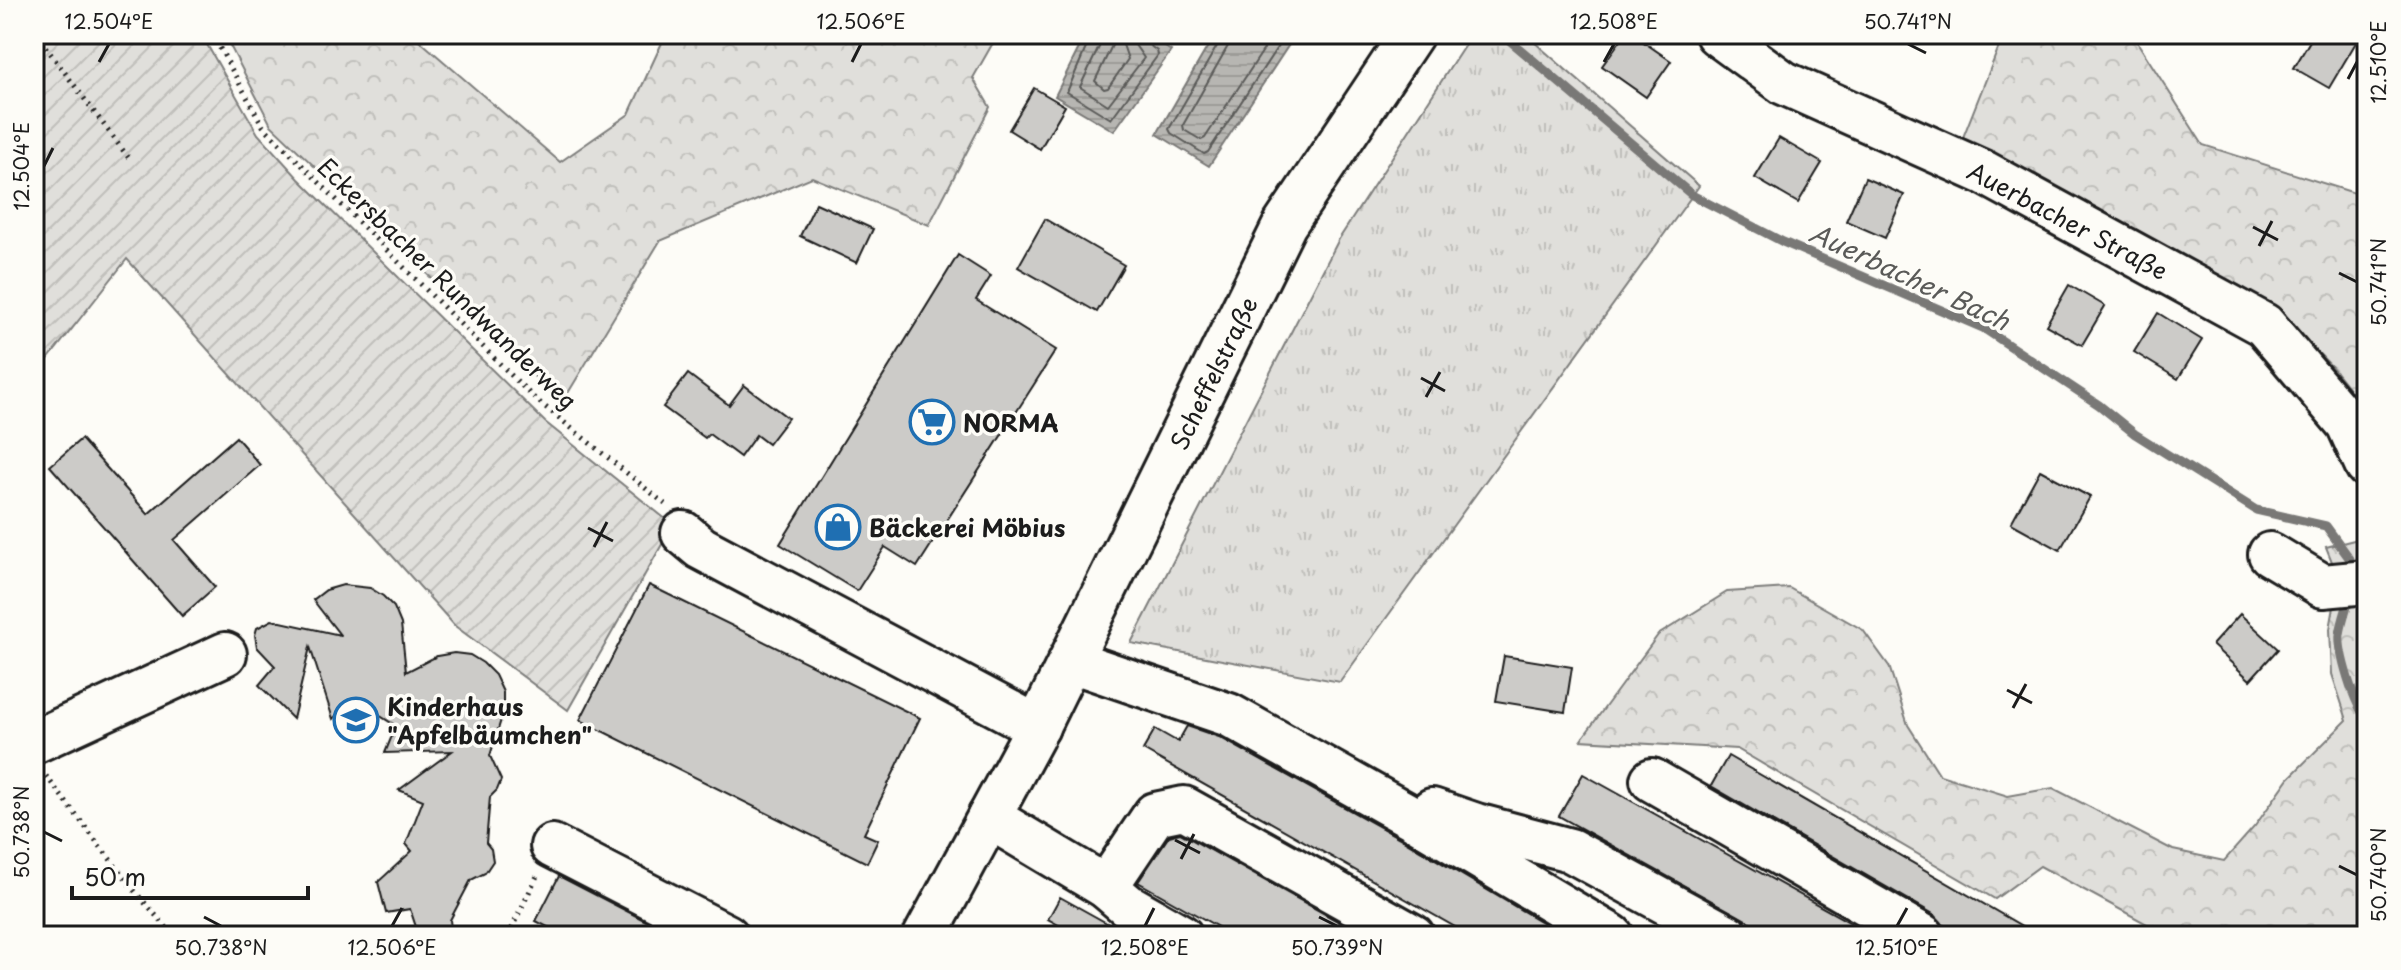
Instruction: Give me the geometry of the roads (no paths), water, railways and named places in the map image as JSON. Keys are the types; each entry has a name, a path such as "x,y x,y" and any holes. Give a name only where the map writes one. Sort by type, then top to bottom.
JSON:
{"street":[{"name":"Scheffelstraße","path":"925,936 1038,727 1285,224 1412,34"},
{"name":"Auerbacher Straße","path":"1717,34 1784,83 1985,173 2264,325 2348,424 2367,466"},
{"path":"683,533 701,548 1038,727"},
{"path":"2270,554 2323,586 2367,582"},
{"path":"36,753 225,654"},
{"path":"1071,661 1229,715 1612,936"},
{"path":"1344,779 1476,825 1570,850 1727,936"},
{"path":"1652,780 1874,924 1923,936"},
{"path":"1106,887 1155,814 1184,808 1413,936"},
{"path":"989,817 1181,936"},
{"path":"552,846 727,936"}],"water":[{"path":"1086,34 1146,34 1171,51 1114,131 1055,96"},
{"path":"1215,34 1296,34 1209,166 1157,134"}],"waterway":[{"name":"Auerbacher Bach","path":"1502,34 1692,195 1783,242 1983,328 2099,405 2135,434 2256,510 2326,526 2350,559"},
{"name":"Auerbacher Bach","path":"2350,596 2340,642 2352,691 2367,718"}],"place":[{"name":"NORMA","path":"932,422"},
{"name":"Bäckerei Möbius","path":"838,527"},
{"name":"Kinderhaus \"Apfelbäumchen\"","path":"356,720"}]}
